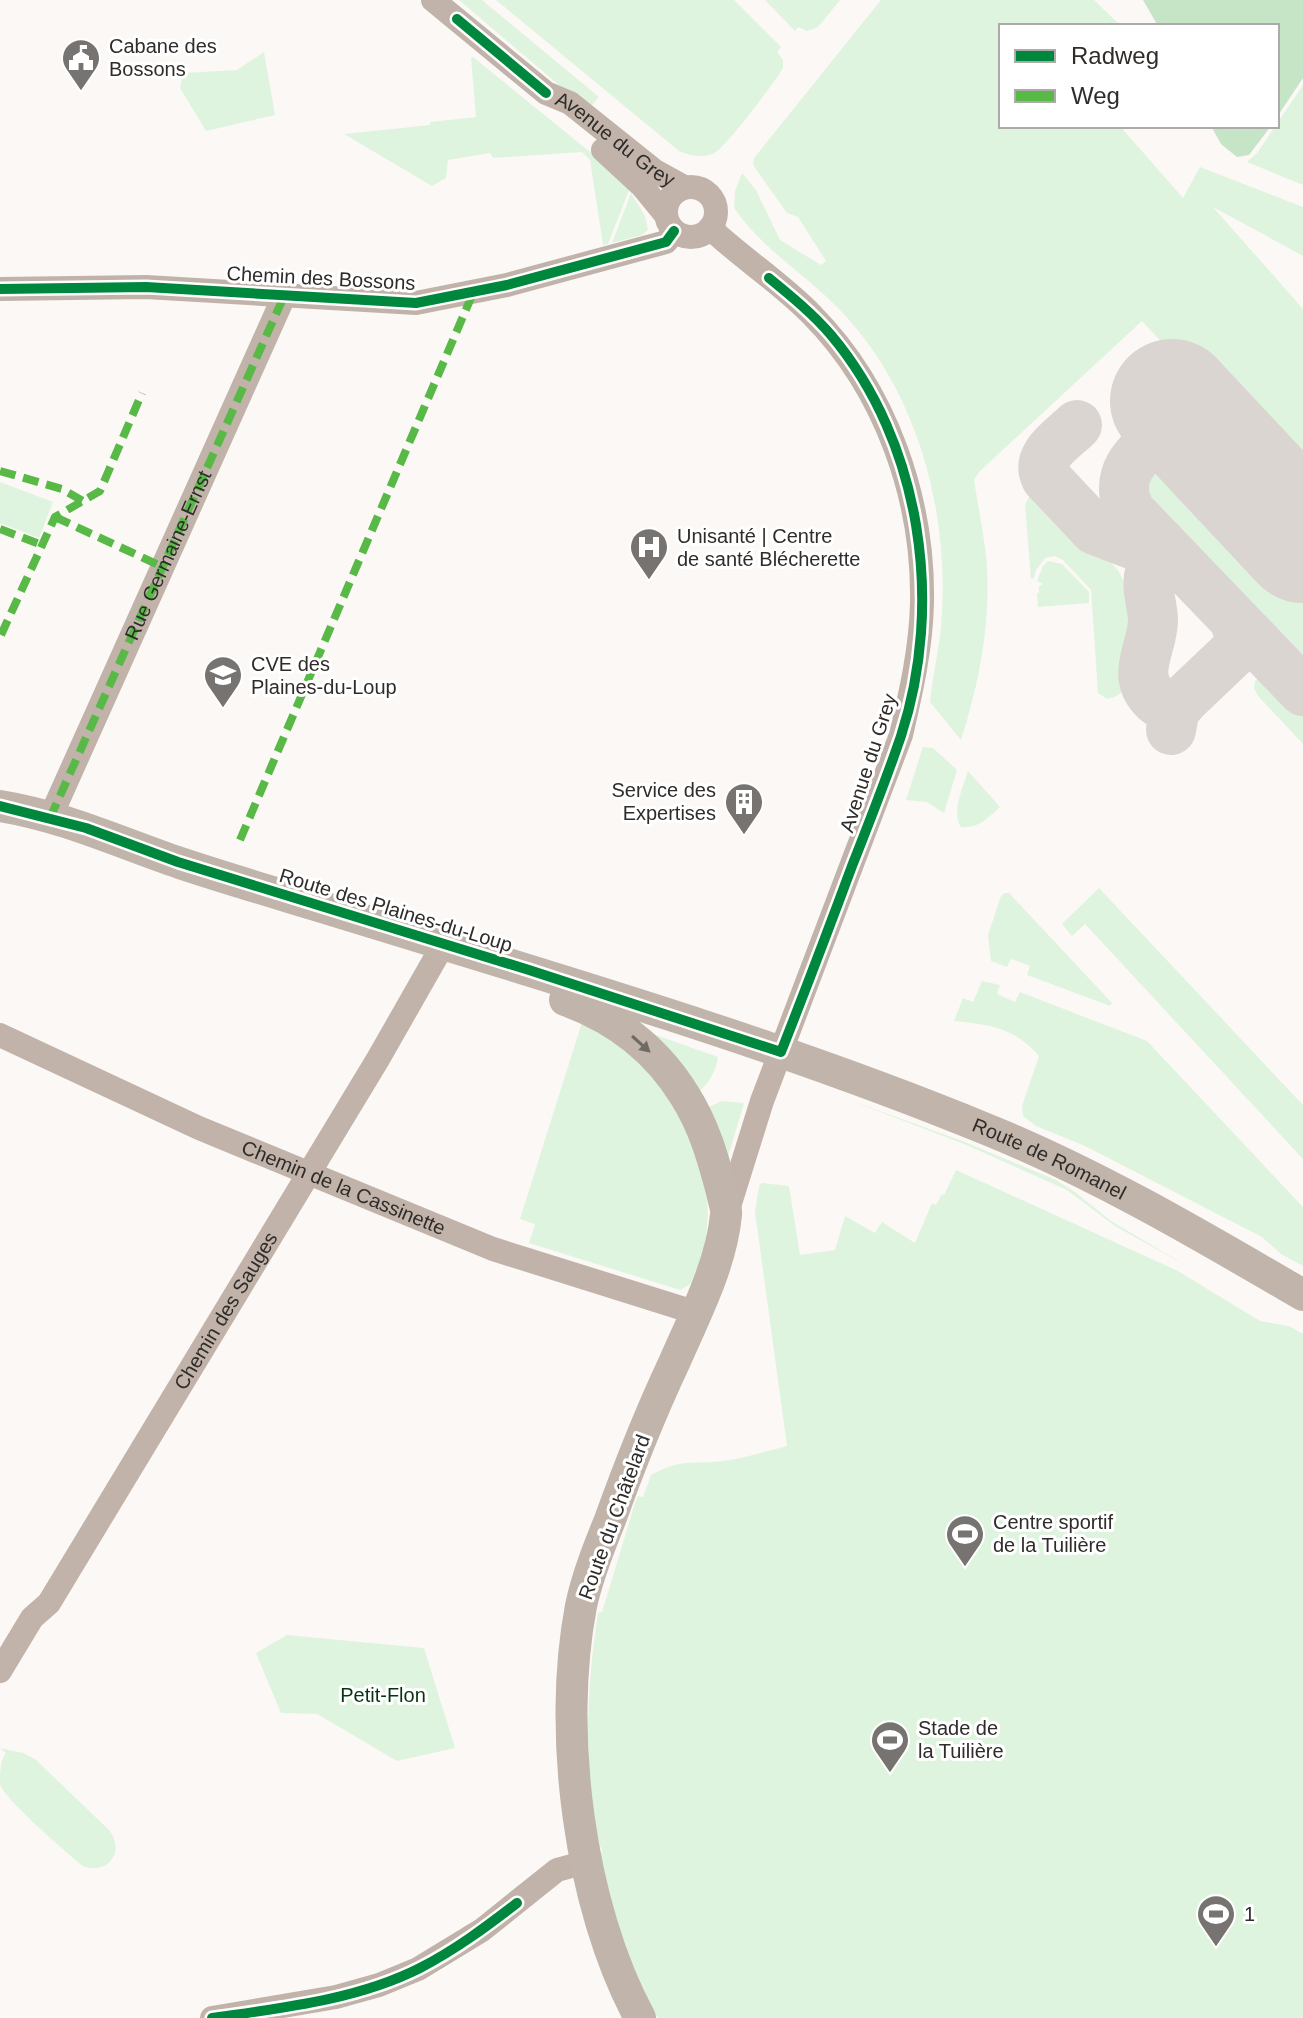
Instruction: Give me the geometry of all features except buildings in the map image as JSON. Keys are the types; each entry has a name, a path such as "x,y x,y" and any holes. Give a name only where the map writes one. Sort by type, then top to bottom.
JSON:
{"main road":[{"name":"Route des Plaines-du-Loup","path":"0,806 86,828 178,862 594,990 781,1052"},
{"name":"Route des Plaines-du-Loup","path":"443,945 461,963 595,1011 621,1027 650,1052 692,1106 710,1147 727,1213"},
{"name":"Route de Romanel","path":"781,1052 986,1129 1068,1166 1132,1198 1303,1295"},
{"name":"Route du Châtelard","path":"640,2018 608,1948 586,1862 578,1806 571,1692 573,1654 582,1602 627,1473 697,1313 727,1213"}],"street":[{"name":"Avenue du Grey","path":"433,0 546,93 570,103 655,171 684,187"},
{"name":"Avenue du Grey","path":"546,93 559,114 622,165 670,222"},
{"path":"684,187 700,188 712,198 716,213 710,228 693,237 670,222 669,199 684,187"},
{"name":"Chemin des Bossons","path":"0,289 146,287 416,303 507,285 666,242 670,222"},
{"name":"Avenue du Grey","path":"710,228 811,313 833,337 858,373 894,445 910,494 920,554 922,604 919,638 901,735 781,1052 727,1213"},
{"name":"Rue Germaine-Ernst","path":"50,818 285,294"},
{"name":"Chemin des Sauges","path":"0,1671 32,1618 49,1603 309,1174 443,945"},
{"name":"Chemin de la Cassinette","path":"0,1035 199,1128 493,1249 697,1313"},
{"path":"212,2018 336,1997 379,1985 418,1969 482,1930 557,1870 586,1862"}],"green space":[{"path":"459,0 482,0 599,97 588,110"},
{"path":"496,0 734,0 781,47 777,52 783,60 783,68 751,113 716,152 707,156 692,155 679,151"},
{"path":"765,0 840,0 818,27 807,31 798,27 795,31"},
{"path":"881,0 1094,0 1119,24 999,24 999,128 1122,128 1183,198 1200,167 1303,207 1303,256 1213,207 1303,309 1303,493 1142,321 974,480 986,555 986,625 974,695 961,740 930,702 940,634 942,571 939,530 921,450 907,411 888,374 865,340 826,296 757,236 734,208 735,191 742,173 756,190 780,240 821,265 826,261 798,217 787,213 753,165 754,158"},
{"path":"1143,0 1303,0 1303,78 1279,114 1279,24 1157,24"},
{"path":"264,52 275,115 206,131 180,88 183,73 237,70"},
{"path":"473,57 590,152 629,190 608,244 603,245 590,160 582,152 493,158 490,153 448,160 446,178 432,186 344,134 476,117"},
{"path":"1303,85 1303,185 1247,162 1274,128 1279,128 1279,120"},
{"path":"1212,128 1269,128 1249,155 1237,157 1221,144"},
{"path":"631,193 645,216 648,230 642,235 612,243"},
{"path":"1164,458 1182,461 1190,467 1303,587 1303,675 1141,500 1139,485 1143,473 1151,464"},
{"path":"0,482 53,502 39,538 0,523"},
{"path":"1041,488 1118,570 1142,619 1126,687 1120,694 1107,699 1098,693 1091,590 1063,560 1055,556 1045,558 1031,579 1025,505 1029,497"},
{"path":"1048,561 1062,564 1089,592 1089,603 1038,607 1037,593 1043,584 1037,581"},
{"path":"1270,674 1303,705 1303,744 1254,688 1255,681 1262,675"},
{"path":"923,747 933,748 957,770 944,813 927,802 906,800"},
{"path":"968,771 1000,807 978,824 961,827 957,814"},
{"path":"1099,888 1303,1105 1303,1159 1085,924 1072,936 1062,924"},
{"path":"1009,893 1112,1003 1110,1006 1027,975 1030,966 1011,959 1007,967 991,961 988,935 1001,896"},
{"path":"982,981 1000,985 997,994 1015,1002 1020,992 1147,1041 1303,1207 1303,1266 1281,1254 1262,1237 1085,1146 1036,1126 1023,1116 1022,1106 1039,1056 1020,1039 1001,1029 954,1021 963,998 973,1002"},
{"path":"583,1019 630,1049 683,1114 707,1194 708,1215 704,1257 695,1277 680,1290 529,1243 535,1224 520,1219"},
{"path":"653,1034 718,1057 711,1077 697,1093"},
{"path":"844,1098 965,1142 1056,1180 1111,1221 1187,1266 1115,1226 1067,1190 964,1144"},
{"path":"722,1101 744,1103 728,1157 705,1109"},
{"name":"Centre sportif de la Tuilière","path":"956,1170 1178,1271 1260,1321 1289,1326 1303,1334 1303,2018 658,2018 637,1983 598,1853 602,1852 601,1847 597,1847 593,1817 588,1730 598,1613 602,1612 635,1503 638,1496 643,1497 651,1475 681,1464 731,1460 787,1446 755,1212 759,1186 762,1183 789,1186 800,1255 835,1250 845,1216 875,1233 882,1222 915,1243 932,1203 936,1205 944,1195"},
{"name":"Petit-Flon","path":"287,1635 424,1648 455,1748 397,1761 317,1714 281,1713 256,1653"},
{"path":"0,1748 35,1759 109,1830 116,1846 107,1865 100,1868 83,1866 13,1801 0,1784 1,1764 6,1753"}],"taxiway":[{"path":"1077,425 1047,455 1044,462 1046,478 1095,530 1168,558"},
{"path":"1212,444 1184,430 1167,433 1149,444 1126,475 1124,494 1127,503 1131,512 1303,691"},
{"path":"1180,565 1173,560 1161,562 1153,567 1150,574 1148,583 1153,620 1143,669 1147,688 1156,700 1166,705 1181,703"},
{"path":"1171,730 1175,708 1236,650 1240,636 1235,622"}],"runway":[{"path":"1172,401 1303,541"}],"marked path":[{"path":"240,840 473,293"},
{"path":"50,818 285,294"},
{"path":"1,635 55,517 100,491 142,393"},
{"path":"0,471 62,489 83,501"},
{"path":"55,517 163,567"},
{"path":"0,529 42,545"}],"cycle path":[{"path":"457,19 546,93"},
{"path":"0,289 146,287 416,303 507,285 666,242 674,231"},
{"path":"0,806 86,828 178,862 529,970 781,1052 901,736 914,685 921,633 922,580 916,526 904,475 886,425 862,378 831,335 769,278"},
{"path":"212,2018 318,2001 396,1979 446,1954 517,1903"}],"place":[{"name":"Cabane des Bossons","path":"81,92"},
{"name":"Unisanté | Centre de santé Blécherette","path":"649,581"},
{"name":"CVE des Plaines-du-Loup","path":"223,709"},
{"name":"Service des Expertises","path":"744,836"},
{"name":"Centre sportif de la Tuilière","path":"965,1568"},
{"name":"Stade de la Tuilière","path":"890,1774"},
{"name":"1","path":"1216,1948"}]}
